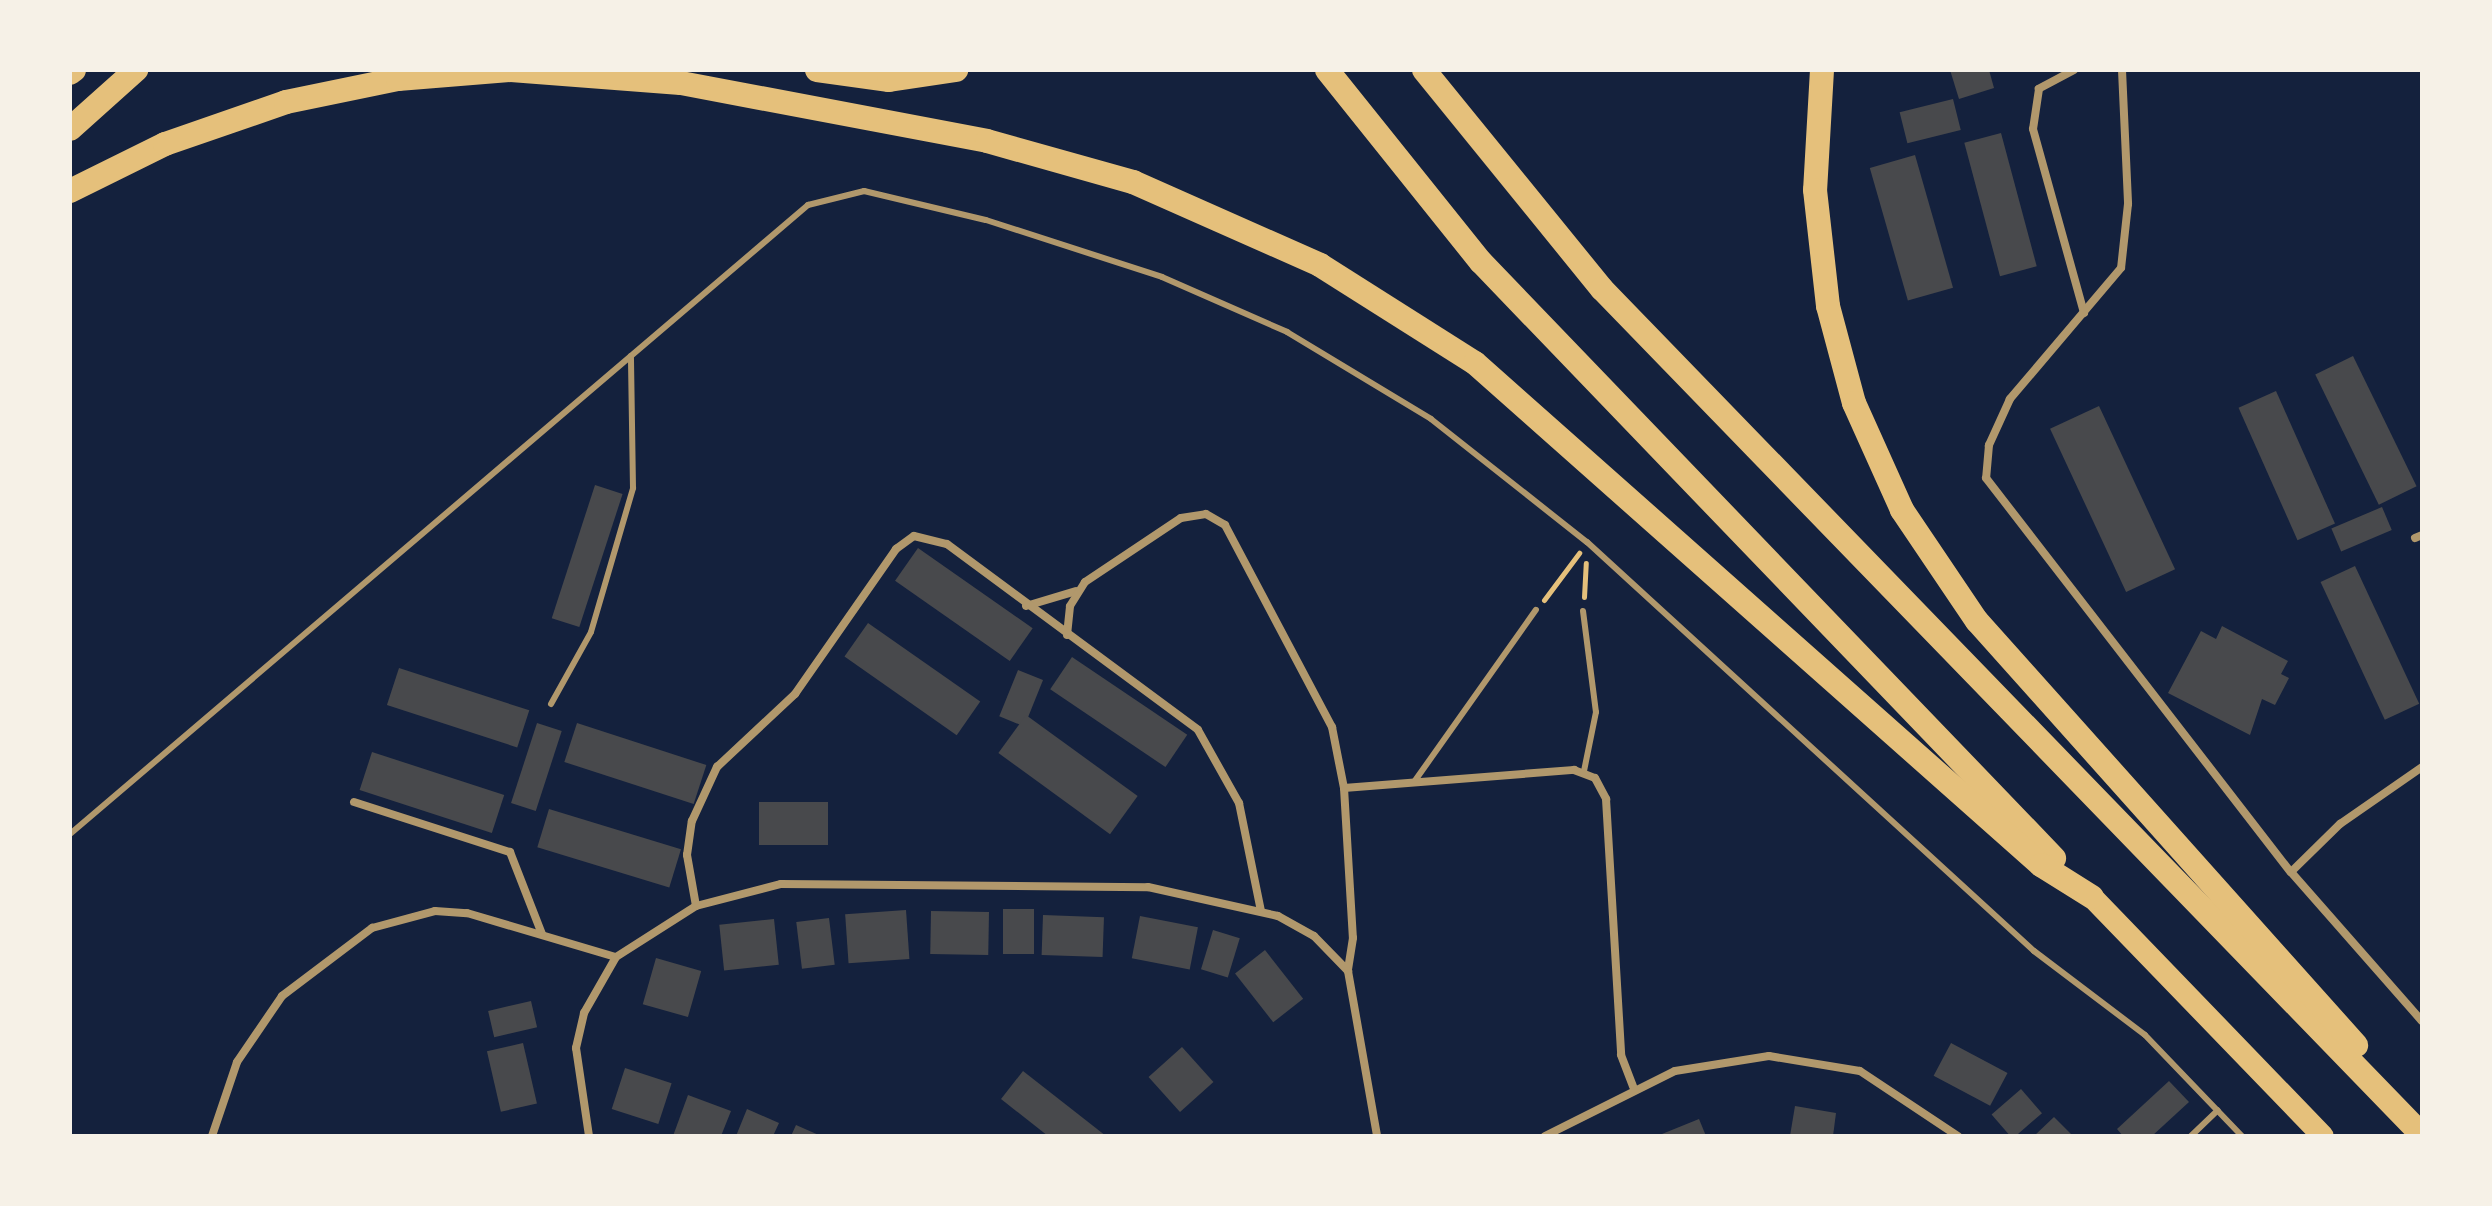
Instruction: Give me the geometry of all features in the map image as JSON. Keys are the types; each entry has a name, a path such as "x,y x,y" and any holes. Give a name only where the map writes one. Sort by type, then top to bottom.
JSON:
{"highway":[{"path":"70,129 136,70"},
{"path":"70,191 165,144 286,102 398,79 511,70 681,83 976,139 1133,182 1301,255 1475,363 2041,865 2092,897"},
{"path":"817,70 879,80 956,70"},
{"path":"1327,70 1498,281 2323,1136"},
{"path":"1424,70 1602,289 2422,1133"},
{"path":"1822,70 1815,190 1828,306 1854,403 1910,525 1977,621 2383,1075 2422,1133"}],"street":[{"path":"2074,70 2039,89 2033,129 2084,313"},
{"path":"2122,70 2127,245 2121,268 1996,422 1986,478 2291,872 2422,1021"},
{"path":"1026,606 1076,591 1181,518 1216,518 1324,704 1344,788 1353,938 1348,971 1377,1136"},
{"path":"696,906 687,855 709,779 816,670 904,540 932,536 947,544 1026,606 1186,716 1213,749 1239,803 1261,911"},
{"path":"1067,635 1076,591"},
{"path":"2291,872 2340,824 2422,767"},
{"path":"1344,788 1584,771 1606,799 1621,1055 1633,1087"},
{"path":"354,802 510,852 542,934"},
{"path":"589,1136 576,1048 584,1013 616,957 696,906 781,884 1133,887 1261,911 1305,930 1348,971"},
{"path":"212,1136 237,1062 282,996 335,950 372,928 435,911 542,934 616,957"},
{"path":"1545,1136 1633,1087 1710,1062 1794,1057 1860,1071 1958,1136"}],"lane":[{"path":"70,834 808,205 864,191 1116,261 1287,332 1431,419 1587,542 2034,951 2145,1035 2242,1136"},
{"path":"551,704 591,632 633,488 631,356"},
{"path":"1414,782 1536,610"},
{"path":"1583,611 1596,712 1584,771"},
{"path":"2191,1136 2218,1110"}],"path":[{"path":"1536,610 1587,542"},
{"path":"1583,611 1587,542"}],"building":[{"path":"1950,70 1989,70 1994,88 1959,99"},
{"path":"1953,99 1961,130 1907,143 1900,112"},
{"path":"2001,133 2037,266 2000,276 1964,143"},
{"path":"1915,155 1953,288 1908,301 1870,168"},
{"path":"2353,356 2417,486 2379,505 2315,374"},
{"path":"2276,391 2335,523 2298,540 2239,408"},
{"path":"2099,406 2175,569 2126,592 2050,429"},
{"path":"595,485 623,494 579,627 552,618"},
{"path":"2382,507 2392,530 2341,552 2331,528"},
{"path":"918,548 1033,628 1010,661 895,581"},
{"path":"2355,566 2419,704 2385,720 2321,582"},
{"path":"868,623 980,702 957,735 844,657"},
{"path":"2222,626 2288,661 2281,674 2289,678 2275,705 2262,699 2250,735 2168,693 2201,631 2216,639"},
{"path":"1072,657 1187,735 1165,767 1050,689"},
{"path":"399,668 529,710 517,747 387,705"},
{"path":"1018,670 1043,680 1024,726 999,716"},
{"path":"1026,715 1138,796 1110,834 998,753"},
{"path":"537,723 562,731 536,811 511,803"},
{"path":"577,723 706,765 694,804 564,762"},
{"path":"372,752 504,795 492,833 360,790"},
{"path":"759,802 828,802 828,845 759,845"},
{"path":"549,809 681,849 669,888 537,847"},
{"path":"1003,909 1034,909 1034,954 1003,954"},
{"path":"906,910 909,959 849,963 845,914"},
{"path":"931,911 989,912 988,955 930,954"},
{"path":"1043,915 1104,917 1103,957 1042,955"},
{"path":"1140,916 1198,927 1190,969 1132,958"},
{"path":"829,918 835,965 802,969 796,922"},
{"path":"774,919 779,965 724,970 719,925"},
{"path":"1213,930 1240,938 1228,977 1201,969"},
{"path":"1265,950 1303,999 1273,1022 1235,973"},
{"path":"656,958 701,971 688,1017 643,1004"},
{"path":"531,1001 537,1027 494,1037 488,1011"},
{"path":"523,1043 537,1103 501,1112 487,1051"},
{"path":"1951,1043 2008,1073 1990,1106 1934,1076"},
{"path":"1182,1047 1213,1082 1180,1112 1149,1077"},
{"path":"625,1068 672,1083 658,1124 612,1109"},
{"path":"1023,1071 1106,1136 1048,1136 1001,1099"},
{"path":"2169,1081 2189,1102 2152,1136 2123,1136 2117,1129"},
{"path":"2021,1089 2042,1113 2016,1136 2010,1136 1992,1115"},
{"path":"688,1095 731,1111 721,1136 673,1136"},
{"path":"1795,1106 1836,1113 1833,1136 1790,1136"},
{"path":"747,1109 779,1123 773,1136 736,1136"},
{"path":"2054,1117 2073,1136 2034,1136"},
{"path":"1699,1119 1706,1136 1657,1136"},
{"path":"796,1125 821,1136 791,1136"}]}
